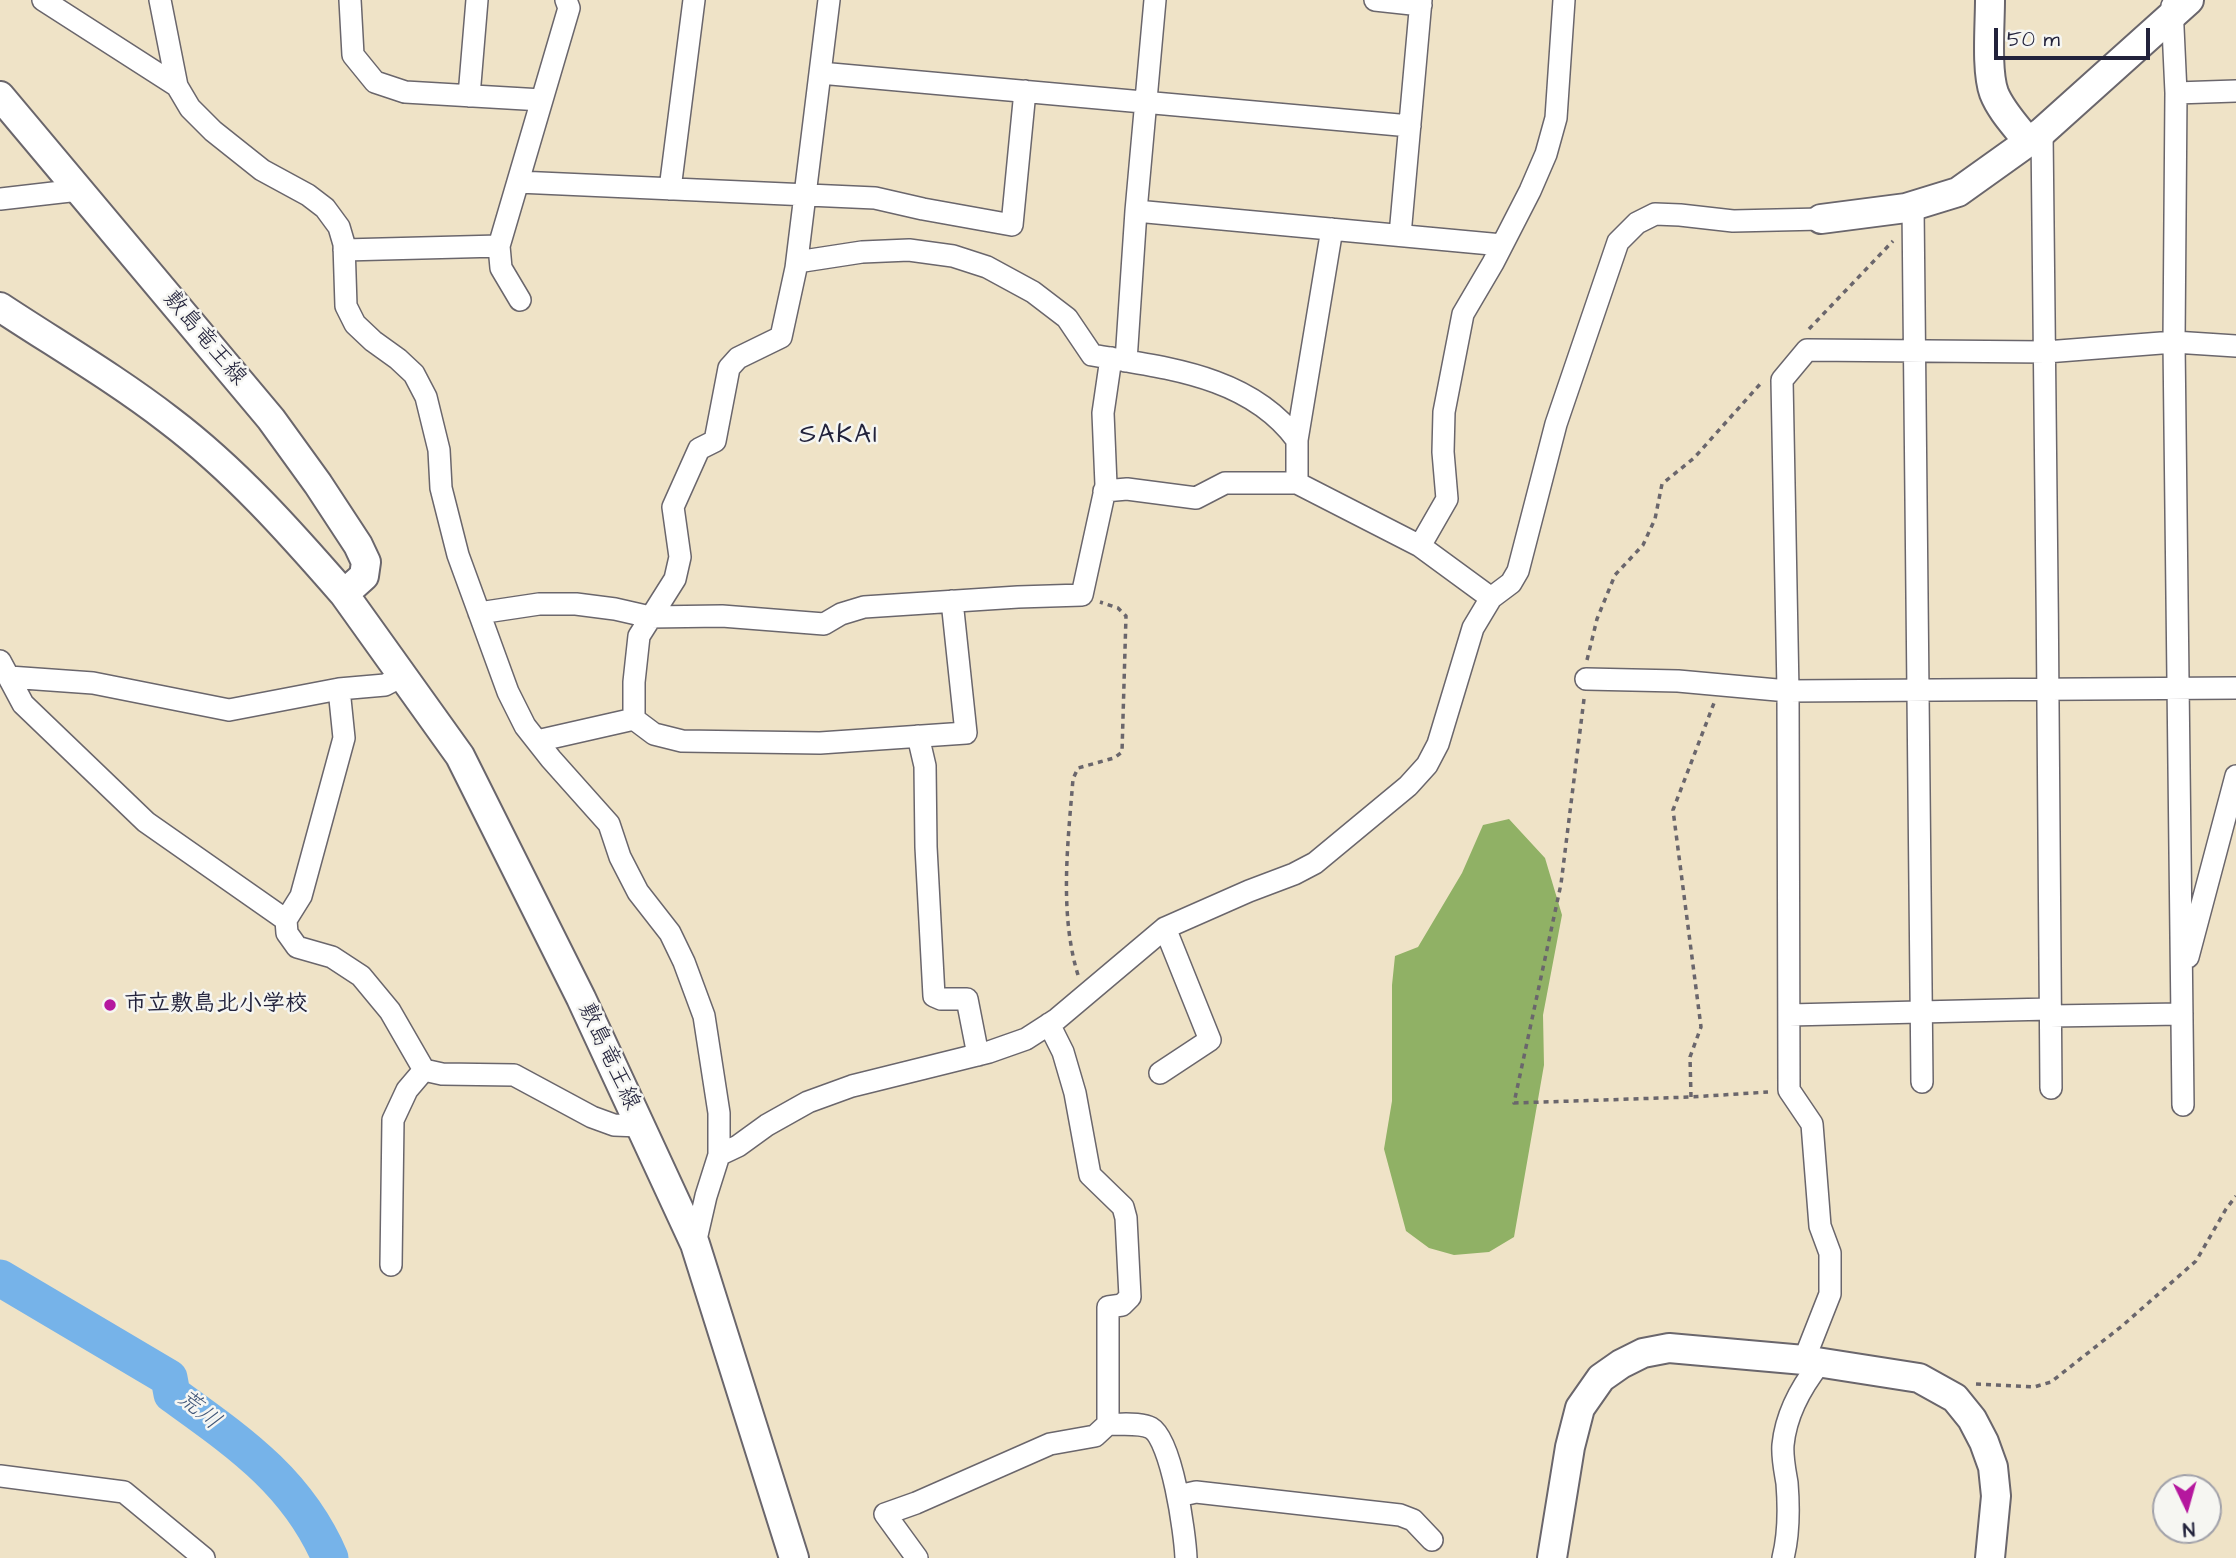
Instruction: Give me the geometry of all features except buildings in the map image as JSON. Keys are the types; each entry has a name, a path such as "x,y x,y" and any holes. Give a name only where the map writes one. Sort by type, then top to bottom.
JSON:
{"main road":[{"path":"1990,0 1993,91 2001,106 2036,137"},
{"path":"1821,219 1913,213 1958,192 2036,137 2177,4"},
{"name":"敷島竜王線","path":"0,96 271,419 324,494 358,545 366,562 364,576 344,594"},
{"name":"敷島竜王線","path":"0,307 169,420 215,458 261,502 344,594 460,756 581,998 695,1244 794,1558"},
{"path":"1552,1558 1570,1447 1580,1408 1601,1378 1621,1364 1643,1353 1669,1348 1812,1361 1919,1378 1955,1398 1972,1419 1993,1467 1996,1496 1990,1558"}],"street":[{"path":"43,0 177,86"},
{"path":"160,0 177,86 190,108 213,131 262,170 308,195 325,208 339,227 344,250 346,306 355,324 414,374 426,397 439,450 441,488 458,555 508,692 525,726 609,824 620,857 638,892 670,933 684,962 704,1016 719,1113 719,1155 695,1244"},
{"path":"350,0 353,55 375,82 405,92 542,100"},
{"path":"469,96 477,0"},
{"path":"520,300 501,268 499,246 569,8 566,0"},
{"path":"670,189 694,0"},
{"path":"634,719 634,682 639,636 675,579 680,557 673,507 699,449 715,441 729,368 738,358 780,337 797,262 829,0"},
{"path":"479,613 539,604 576,604 650,617 722,616 824,624 841,614 864,607 1082,595 1104,491 1103,413 1119,360 1155,0"},
{"path":"1375,0 1421,2 1400,235"},
{"path":"1420,546 1447,499 1443,452 1444,412 1463,314 1502,245 1546,153 1556,118 1564,0"},
{"path":"2177,4 2174,342 2183,1105"},
{"path":"820,74 1410,125"},
{"path":"518,182 875,198 1012,225 1025,91"},
{"path":"2176,93 2236,91"},
{"path":"2036,137 2046,352 2046,690 2051,1088"},
{"path":"0,199 79,190"},
{"path":"1136,211 1502,245"},
{"path":"1913,213 1922,1082"},
{"path":"719,1155 808,1102 852,1086 978,1055 1026,1039 1049,1024 1165,928 1315,863 1408,786 1427,765 1438,744 1473,628 1491,598 1511,583 1518,570 1556,424 1618,242 1637,223 1655,214 1732,221 1821,219"},
{"path":"1297,483 1297,440 1332,229"},
{"path":"344,250 499,246"},
{"path":"797,262 862,252 909,250 953,256 987,267 1033,292 1068,317 1092,355 1182,371 1224,384 1273,412 1297,440"},
{"path":"1783,1558 1787,1542 1787,1492 1783,1447 1790,1415 1812,1361 1830,1294 1830,1253 1820,1226 1812,1124 1789,1090 1788,691 1782,380 1807,350 2046,352 2174,342 2236,346"},
{"path":"1104,491 1127,489 1196,498 1225,483 1297,483 1420,546 1491,598"},
{"path":"537,741 634,719 654,734 682,741 820,743 966,733 953,601"},
{"path":"5,669 229,710 339,689 385,685 404,675"},
{"path":"5,669 23,704 146,822 286,920"},
{"path":"1586,679 1640,679 1788,691 2236,688"},
{"path":"339,689 344,738 301,896 286,920 287,933 297,947 332,957 361,976 390,1011 424,1070 442,1074 514,1075 592,1117 614,1125 640,1126"},
{"path":"918,736 925,766 926,847 934,996 941,999 967,999 978,1055"},
{"path":"2182,983 2236,776"},
{"path":"1160,1073 1210,1040 1165,928"},
{"path":"1789,1015 1921,1011 2182,1014"},
{"path":"917,1558 885,1514 1050,1444 1096,1436 1108,1424 1108,1307 1122,1305 1130,1297 1126,1218 1123,1207 1090,1175 1075,1093 1063,1052 1049,1024"},
{"path":"391,1265 393,1120 407,1090 424,1070"},
{"path":"1108,1424 1147,1426 1155,1430 1162,1439 1178,1496 1186,1558"},
{"path":"0,1476 124,1492 204,1558"},
{"path":"1178,1496 1196,1492 1400,1515 1413,1520 1432,1540"}],"path":[{"path":"1806,333 1913,213"},
{"path":"1768,374 1694,458 1662,484 1655,519 1643,545 1615,575 1597,620 1586,663 1561,884 1514,1103 1691,1097 1789,1090"},
{"path":"1082,595 1118,608 1126,616 1122,752 1114,758 1078,768 1073,779 1067,896 1072,956 1084,995"},
{"path":"1691,1097 1690,1057 1701,1027 1673,810 1721,685"},
{"path":"1970,1383 2034,1387 2051,1381 2122,1326 2196,1261 2236,1196"}],"green space":[{"path":"1509,819 1545,858 1562,915 1543,1015 1544,1065 1514,1237 1489,1252 1454,1255 1429,1248 1406,1231 1384,1149 1392,1101 1392,985 1395,956 1418,947 1462,873 1483,825"}],"waterway":[{"name":"荒川","path":"0,1278 169,1378 172,1394 242,1446 283,1485 301,1506 330,1558"}],"place":[{"name":"市立敷島北小学校","path":"110,1005"}],"district":[{"name":"SAKAI","path":"839,437"}]}
